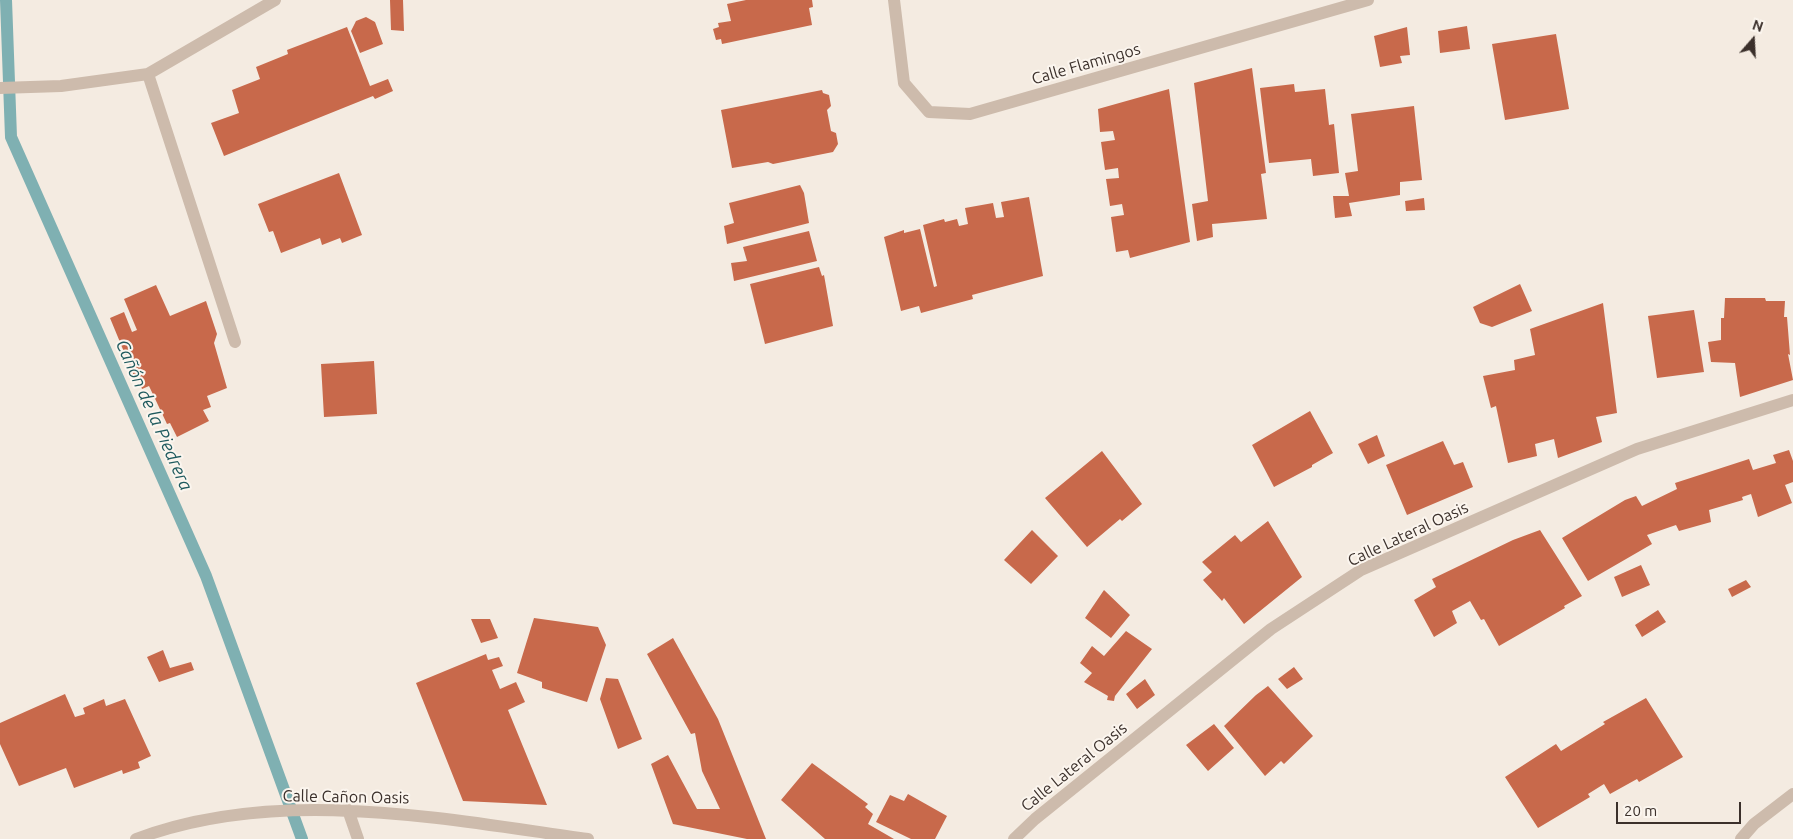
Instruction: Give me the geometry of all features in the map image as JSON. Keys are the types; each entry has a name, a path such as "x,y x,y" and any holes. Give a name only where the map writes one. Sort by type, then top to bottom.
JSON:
{"street":[{"path":"0,88 61,86 148,74 275,0"},
{"name":"Calle Flamingos","path":"894,0 904,83 929,112 970,114 1368,0"},
{"path":"148,74 236,342"},
{"name":"Calle Lateral Oasis","path":"1014,839 1035,819 1271,629 1361,570 1637,449 1793,400"},
{"path":"1741,839 1754,824 1793,794"},
{"path":"348,810 358,839"},
{"name":"Calle Cañon Oasis","path":"136,839 162,829 246,812 348,810 408,814 588,839"}],"building":[{"path":"390,0 403,0 404,31 391,30"},
{"path":"746,0 812,0 813,7 809,8 812,25 722,44 721,39 716,40 713,29 719,27 718,23 731,21 727,4"},
{"path":"366,17 375,22 383,44 360,53 351,31 356,21"},
{"path":"1467,26 1470,49 1440,53 1438,31"},
{"path":"347,27 370,86 388,79 393,91 375,99 373,96 224,156 211,123 239,113 232,90 260,79 256,67 288,54 287,50"},
{"path":"1407,27 1410,55 1400,56 1402,63 1380,67 1374,36"},
{"path":"1556,34 1569,109 1505,120 1492,44"},
{"path":"1252,68 1266,173 1261,174 1267,219 1212,224 1213,237 1197,241 1192,204 1208,201 1194,83"},
{"path":"1294,84 1295,92 1325,89 1329,125 1334,124 1339,173 1313,176 1311,159 1269,163 1260,88"},
{"path":"1169,89 1190,242 1130,258 1128,250 1116,252 1111,217 1124,215 1122,204 1110,206 1106,179 1119,178 1118,168 1105,170 1101,142 1115,140 1113,131 1100,132 1098,109"},
{"path":"822,90 823,93 829,95 831,106 827,110 831,131 836,133 838,144 833,152 773,164 768,162 732,168 721,110"},
{"path":"1414,106 1422,180 1400,182 1400,195 1349,203 1352,216 1335,218 1333,196 1349,196 1345,173 1358,171 1351,114"},
{"path":"339,173 362,235 342,243 340,238 322,245 320,238 281,253 273,231 269,232 258,204"},
{"path":"800,185 804,193 809,223 727,244 724,226 734,223 729,203"},
{"path":"1029,197 1043,276 972,295 973,299 921,313 919,306 901,311 884,237 904,230 904,233 920,229 934,287 937,286 923,225 944,219 945,222 957,219 959,226 968,224 965,208 993,203 996,218 1004,217 1001,202"},
{"path":"1424,198 1425,210 1406,211 1405,201"},
{"path":"809,231 817,261 734,281 731,263 747,261 743,247"},
{"path":"819,267 822,276 824,275 833,326 765,344 750,284"},
{"path":"1520,284 1532,311 1492,327 1480,323 1473,307"},
{"path":"156,285 170,316 206,301 217,334 214,343 227,388 207,396 211,407 203,410 209,421 177,437 170,423 167,424 149,386 142,389 137,375 134,376 110,318 124,312 132,332 137,330 124,299"},
{"path":"1725,298 1765,298 1766,301 1785,301 1784,317 1787,317 1790,355 1788,354 1793,380 1740,397 1735,363 1711,362 1708,342 1721,340 1721,318 1724,318"},
{"path":"1603,303 1617,413 1596,417 1602,442 1558,458 1554,439 1535,444 1537,456 1508,463 1496,406 1491,408 1483,376 1515,370 1514,360 1535,355 1530,329"},
{"path":"1694,310 1704,372 1657,378 1648,316"},
{"path":"374,361 377,414 324,417 321,364"},
{"path":"1310,411 1333,453 1312,465 1312,467 1274,487 1252,445"},
{"path":"1377,435 1385,456 1368,464 1358,444"},
{"path":"1443,441 1454,465 1463,462 1473,487 1407,515 1386,465"},
{"path":"1789,450 1793,461 1793,482 1785,485 1792,503 1758,517 1751,494 1742,497 1743,500 1709,510 1711,522 1679,531 1676,525 1647,535 1652,544 1588,581 1562,538 1625,500 1636,496 1642,506 1677,489 1675,483 1749,459 1753,470 1776,463 1773,455"},
{"path":"1102,451 1142,504 1122,521 1120,519 1087,547 1045,498"},
{"path":"1268,521 1302,577 1244,624 1224,598 1222,601 1203,580 1212,572 1202,562 1235,535 1241,542"},
{"path":"1032,530 1058,556 1031,584 1004,560"},
{"path":"1540,530 1582,596 1564,606 1565,608 1499,646 1484,619 1481,620 1470,601 1452,611 1457,623 1434,637 1414,600 1436,587 1432,579 1513,540"},
{"path":"1641,565 1650,585 1622,597 1614,577"},
{"path":"1746,580 1751,587 1732,597 1728,589"},
{"path":"1104,590 1130,615 1111,638 1085,618"},
{"path":"1658,610 1666,622 1642,637 1635,625"},
{"path":"534,618 598,627 606,645 587,702 542,688 542,682 517,673"},
{"path":"471,619 490,619 498,638 481,643"},
{"path":"1126,631 1152,649 1115,696 1114,701 1107,700 1108,696 1084,682 1092,673 1080,663 1092,646 1104,656"},
{"path":"673,638 718,719 766,839 747,839 673,824 651,764 668,755 697,809 720,809 702,771 695,733 691,734 647,654"},
{"path":"163,650 170,668 191,662 194,670 159,682 147,657"},
{"path":"486,654 488,660 499,657 503,666 492,670 500,689 516,682 525,702 508,710 547,805 463,801 416,683"},
{"path":"1294,667 1303,679 1287,689 1278,679"},
{"path":"606,678 618,679 642,739 618,749 600,699"},
{"path":"1145,679 1155,695 1137,709 1126,694"},
{"path":"1268,686 1313,736 1284,764 1281,761 1265,776 1224,726"},
{"path":"65,694 75,717 85,714 83,708 104,699 106,706 125,699 151,756 138,762 140,768 123,774 122,770 74,788 66,768 19,786 0,744 0,723"},
{"path":"1646,698 1683,757 1639,782 1637,779 1610,794 1604,784 1588,794 1590,797 1538,828 1505,777 1556,744 1561,751 1605,724 1603,722"},
{"path":"1214,724 1234,748 1208,771 1186,745"},
{"path":"812,763 868,804 865,807 873,814 868,824 894,839 825,839 781,800"},
{"path":"908,794 947,816 935,839 911,839 876,822 890,795 904,801"}],"waterway":[{"name":"Cañón de la Piedrera","path":"6,0 11,137 206,576 302,839"}]}
